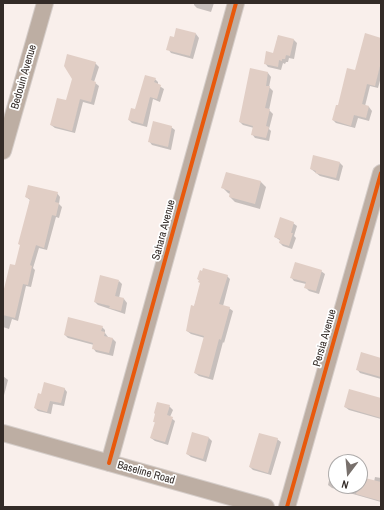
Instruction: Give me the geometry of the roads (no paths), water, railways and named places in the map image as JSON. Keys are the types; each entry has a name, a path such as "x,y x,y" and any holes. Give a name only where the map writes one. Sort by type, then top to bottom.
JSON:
{"street":[{"name":"Bedouin Avenue","path":"3,151 45,3"},
{"name":"Sahara Avenue","path":"109,463 236,3"},
{"name":"Persia Avenue","path":"287,507 381,173"},
{"name":"Baseline Road","path":"3,433 266,507"}]}
